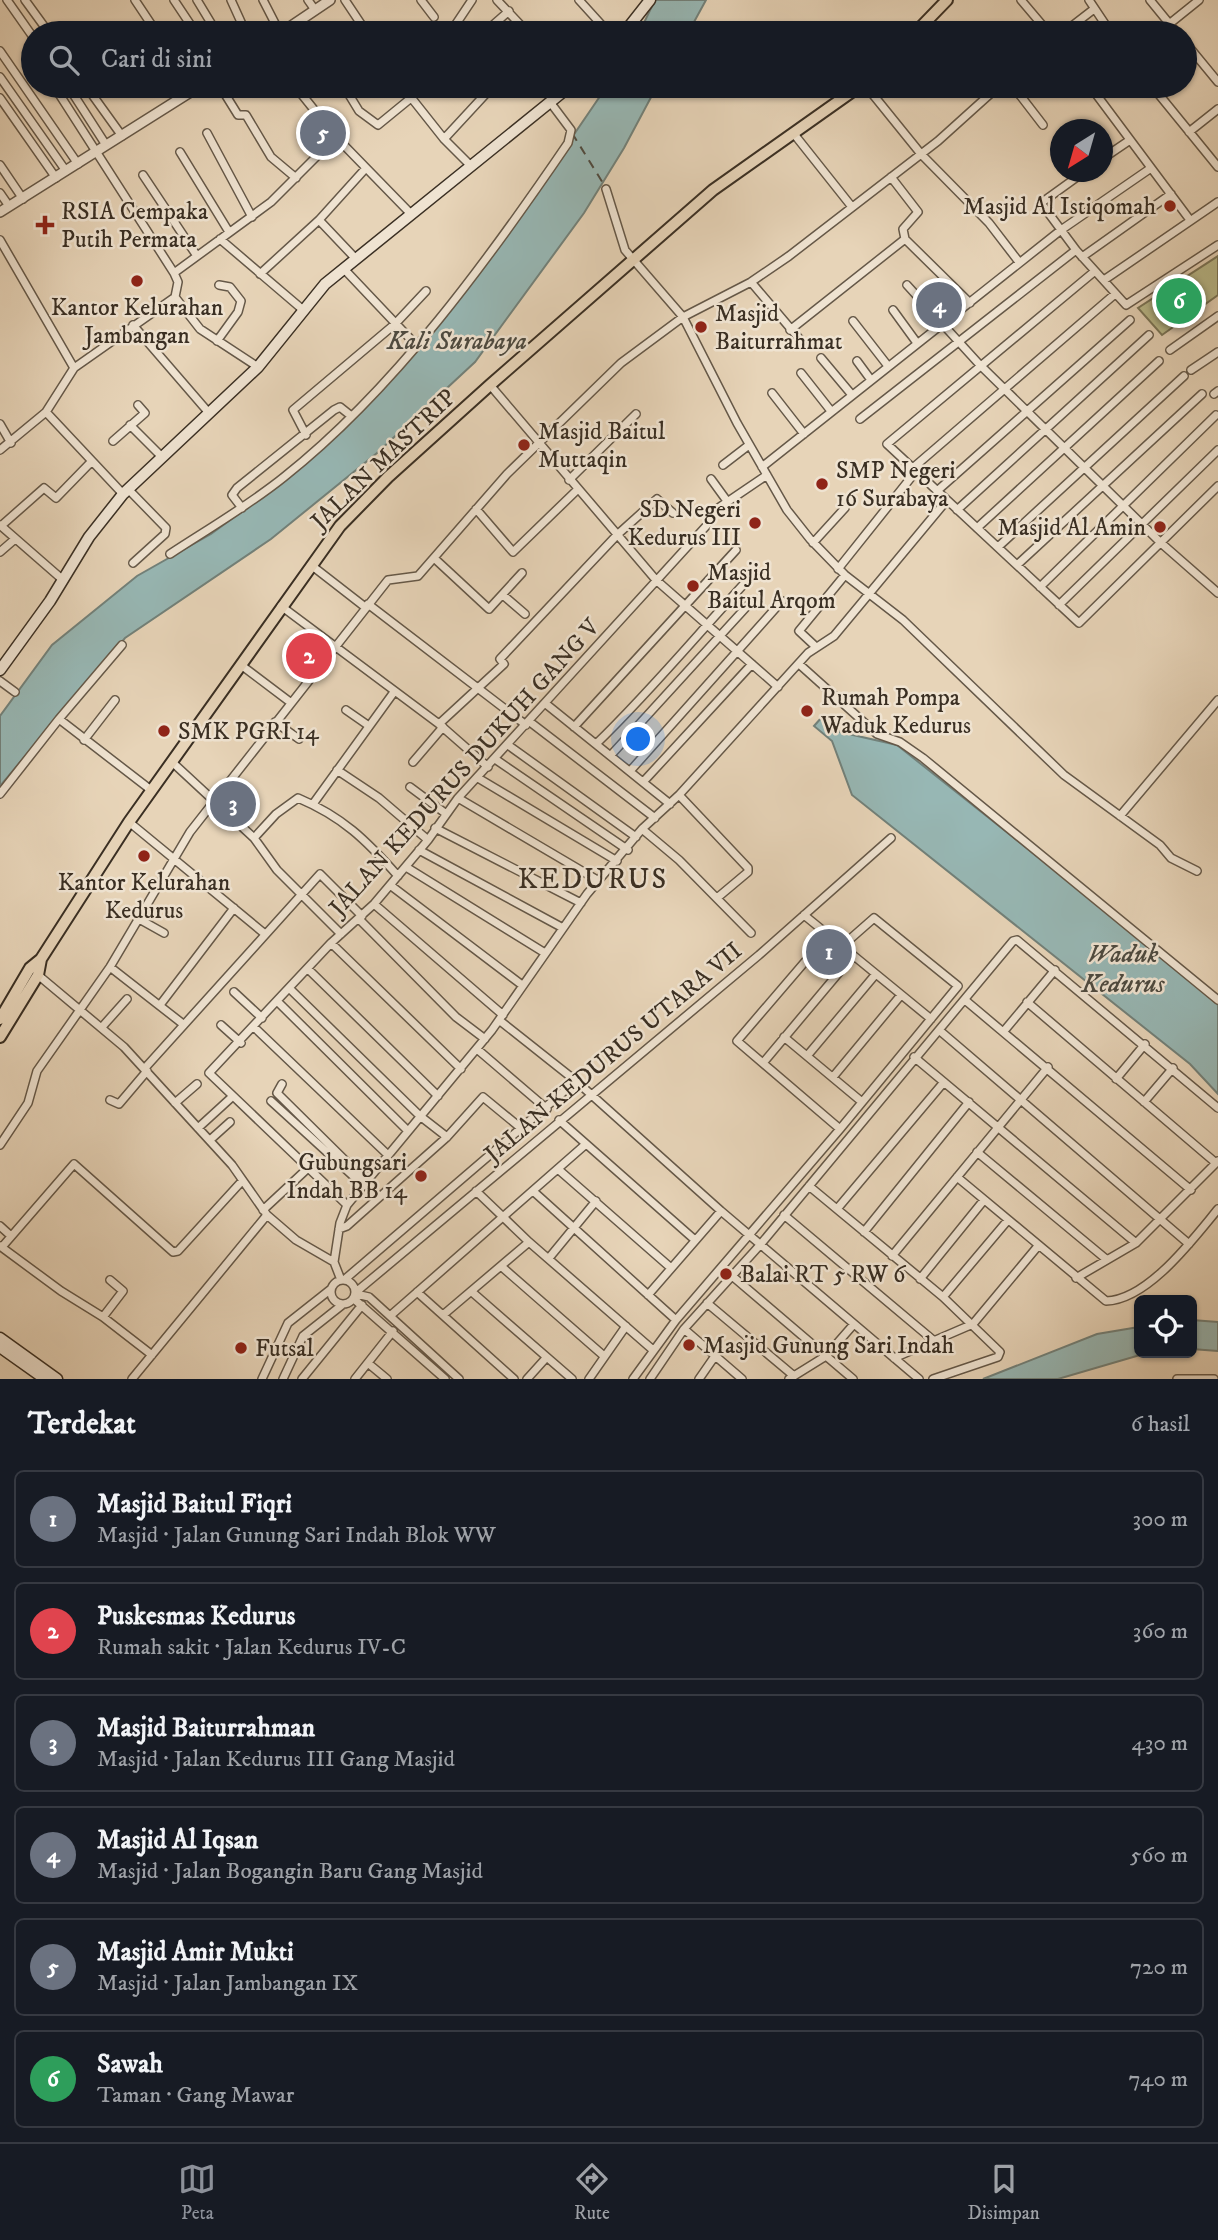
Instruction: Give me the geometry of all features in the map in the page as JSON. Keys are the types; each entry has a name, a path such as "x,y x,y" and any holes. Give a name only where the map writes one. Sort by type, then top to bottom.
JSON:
{"main road":[{"path":"927,21 947,0"},
{"path":"633,21 648,1"},
{"path":"0,670 63,580 89,537 125,491 258,367 302,309 326,284 555,98"},
{"name":"JALAN MASTRIP","path":"0,1019 30,968 41,959 151,790 310,564 340,526 372,492 490,385 713,190 846,98"},
{"name":"JALAN MASTRIP","path":"0,1037 38,975 41,959"},
{"path":"0,1338 57,1379"},
{"path":"0,1347 45,1379"}],"street":[{"path":"7,0 22,21"},
{"path":"25,0 40,21"},
{"path":"135,0 150,21"},
{"path":"174,0 188,21"},
{"path":"197,0 210,21"},
{"path":"230,0 240,21"},
{"path":"263,0 274,21"},
{"path":"308,0 315,10"},
{"path":"298,21 330,0"},
{"path":"345,0 359,21"},
{"path":"421,0 434,17"},
{"path":"460,21 472,0"},
{"path":"497,0 518,21"},
{"path":"579,0 598,21"},
{"path":"1021,0 1039,21"},
{"path":"1089,0 1102,21"},
{"path":"1150,0 1168,21"},
{"path":"1174,21 1199,0"},
{"path":"1078,21 1094,9"},
{"path":"498,21 509,11"},
{"path":"0,51 21,81"},
{"path":"1197,57 1218,82"},
{"path":"0,77 66,171"},
{"path":"0,98 56,178"},
{"path":"32,98 78,164"},
{"path":"0,450 46,412 74,368 175,297 178,282 62,98"},
{"path":"76,98 106,145"},
{"path":"95,98 122,136"},
{"path":"0,212 179,98"},
{"path":"228,98 239,115 246,115 271,157 296,178"},
{"path":"305,98 336,137 411,215"},
{"path":"351,98 359,111 378,125 411,98 444,139 471,166"},
{"path":"444,139 482,98"},
{"path":"873,98 921,154 989,223 1019,262"},
{"path":"0,1145 28,1103 37,1071 110,967 172,860 290,702 388,580 418,576 539,442 621,363 683,317 751,282 921,154 986,98"},
{"path":"1022,98 1043,125"},
{"path":"1099,98 1190,220"},
{"path":"1162,98 1218,167"},
{"path":"170,554 242,508 292,471 417,346 568,143 571,130 550,102"},
{"path":"1189,132 1218,109"},
{"path":"207,132 252,217"},
{"path":"794,134 852,207"},
{"path":"174,273 252,217 296,178 336,137"},
{"path":"1113,152 1130,140"},
{"path":"180,152 229,232"},
{"path":"0,165 23,199"},
{"path":"260,274 320,220 366,168"},
{"path":"762,467 1019,262 1151,168"},
{"path":"142,175 197,256"},
{"path":"891,177 918,212 903,229 905,239 970,303"},
{"path":"1069,182 1041,201 1076,250 1129,305 1218,245"},
{"path":"607,189 621,238 631,260 683,317 762,467 787,510 813,543 845,575 903,620 1064,775 1160,845 1171,858 1197,871"},
{"path":"0,193 9,206"},
{"path":"1082,257 1171,194"},
{"path":"1104,280 1218,202"},
{"path":"320,220 356,259"},
{"path":"220,239 302,309"},
{"path":"790,330 905,239"},
{"path":"0,240 74,368"},
{"path":"860,419 1076,250"},
{"path":"345,269 417,346"},
{"path":"1095,271 888,441 957,510 1059,605 1081,622 1218,486"},
{"path":"751,282 802,342"},
{"path":"217,341 238,313 241,301 230,287 219,285"},
{"path":"907,285 979,364 1161,543 1218,593"},
{"path":"306,435 292,414 293,410 395,324 426,291"},
{"path":"838,569 916,468 1115,293"},
{"path":"175,297 192,322 258,367"},
{"path":"893,310 917,343"},
{"path":"1170,350 1218,316"},
{"path":"937,491 1130,320"},
{"path":"853,321 888,366"},
{"path":"134,325 209,413"},
{"path":"957,510 1149,335"},
{"path":"1191,370 1218,352"},
{"path":"821,358 852,395"},
{"path":"857,360 871,380"},
{"path":"978,528 1159,360"},
{"path":"801,373 831,411"},
{"path":"998,547 1184,376"},
{"path":"490,385 656,580 778,687"},
{"path":"772,393 804,434"},
{"path":"1017,565 1202,394"},
{"path":"113,441 145,413 138,405"},
{"path":"242,508 232,492 339,407 350,415"},
{"path":"46,412 92,461 166,528 165,534 133,563"},
{"path":"569,480 636,414"},
{"path":"1040,587 1216,415"},
{"path":"0,424 11,443"},
{"path":"130,425 162,457"},
{"path":"723,465 750,445"},
{"path":"1059,605 1218,450"},
{"path":"63,580 0,526 44,488 56,498 92,461"},
{"path":"711,479 727,501 767,475"},
{"path":"476,509 513,552 577,490"},
{"path":"413,762 441,725 477,686 504,664 500,659 617,536 657,499 673,513"},
{"path":"334,1262 339,1229 347,1205 485,1039 580,903 628,850 642,829 679,795 815,646 834,636 947,500"},
{"name":"JALAN KEDURUS DUKUH GANG V","path":"233,1096 209,1074 241,1043 331,943 374,904 428,840 444,813 709,522 708,514 727,501"},
{"path":"813,543 845,508"},
{"path":"0,552 15,539"},
{"path":"574,727 736,550"},
{"path":"434,558 486,608 491,608 522,573"},
{"path":"310,564 655,818"},
{"path":"596,744 648,693 706,624 754,573"},
{"path":"815,646 799,631 845,575"},
{"path":"503,595 525,614"},
{"path":"632,770 782,601"},
{"path":"611,755 750,603"},
{"path":"281,606 441,725 488,767"},
{"path":"0,794 122,645"},
{"path":"644,781 752,664"},
{"path":"799,664 877,734 900,742 1218,1000"},
{"path":"241,665 290,702"},
{"path":"0,681 15,692"},
{"path":"313,804 394,692"},
{"path":"84,740 115,700"},
{"path":"1123,819 1218,700"},
{"path":"546,704 632,770 670,804"},
{"path":"346,710 369,726"},
{"path":"59,719 151,790"},
{"path":"275,722 299,739"},
{"path":"508,745 636,837"},
{"path":"495,759 628,850"},
{"path":"172,762 254,838 267,859 341,934"},
{"path":"337,770 379,798 428,840"},
{"path":"478,778 617,861"},
{"path":"410,787 444,813"},
{"path":"679,795 748,868 748,872 717,898"},
{"path":"254,838 295,798 327,809 362,836 398,876"},
{"path":"458,798 598,881"},
{"path":"129,822 265,934"},
{"path":"435,828 580,903"},
{"path":"642,829 679,860 751,933"},
{"name":"JALAN KEDURUS UTARA VII","path":"355,1295 804,915 891,838"},
{"path":"419,850 563,928"},
{"path":"406,867 545,953"},
{"path":"110,1100 119,1104 183,1024 300,895 323,875 457,1017 485,1039"},
{"path":"390,885 522,985"},
{"path":"374,904 721,1212 919,1379"},
{"path":"160,1005 234,908"},
{"path":"804,915 931,1019"},
{"path":"633,1379 676,1320 748,1233 841,1129 957,987 874,918 841,947"},
{"path":"139,919 164,933"},
{"path":"827,936 737,1041 841,1129"},
{"path":"650,1379 684,1329 760,1245 914,1057 1017,940 1218,1108"},
{"path":"331,943 461,1069"},
{"path":"762,1063 852,957"},
{"path":"110,967 183,1024"},
{"path":"308,969 438,1096"},
{"path":"1004,1031 1055,970"},
{"path":"38,975 102,1027 146,1069 210,1140 265,1213 296,1240 334,1262 343,1280 353,1285 355,1295 362,1305 445,1379"},
{"path":"807,1056 876,975"},
{"path":"289,988 420,1116 447,1138"},
{"path":"234,992 262,1018"},
{"path":"832,1077 901,995"},
{"path":"102,1027 127,999"},
{"path":"965,1000 1048,1067 1191,1190"},
{"path":"276,1001 408,1131"},
{"path":"1027,1002 1217,1162 1136,1243 1076,1278"},
{"path":"221,1025 241,1043"},
{"path":"254,1028 388,1155"},
{"path":"939,1030 1189,1244"},
{"path":"784,1037 862,1102"},
{"path":"1116,1079 1144,1044"},
{"path":"477,1049 547,1109"},
{"path":"914,1057 1136,1243"},
{"path":"892,1256 1048,1067"},
{"path":"1144,1102 1173,1068"},
{"path":"262,1379 286,1325 547,1109 576,1081"},
{"path":"837,1209 944,1082"},
{"path":"175,1103 197,1084"},
{"path":"282,1084 277,1093 365,1183"},
{"path":"198,1128 233,1096 347,1205"},
{"path":"339,1229 347,1226 447,1138 485,1097 522,1129"},
{"path":"271,1101 365,1183"},
{"path":"864,1232 969,1102"},
{"path":"559,1120 695,1240"},
{"path":"210,1140 230,1122"},
{"path":"390,1316 586,1144"},
{"path":"977,1153 1106,1259"},
{"path":"152,1355 103,1317 61,1291 1,1247 74,1164 173,1252 178,1251 242,1181"},
{"path":"132,1379 265,1213 307,1169"},
{"path":"559,1170 671,1268"},
{"path":"957,1177 1102,1300 1111,1301 1150,1281 1189,1244 1218,1209"},
{"path":"808,1186 943,1297 973,1324 999,1355 933,1379"},
{"path":"476,1191 529,1242 653,1350"},
{"path":"533,1191 676,1320"},
{"path":"920,1279 984,1200"},
{"path":"549,1258 596,1201"},
{"path":"648,1295 721,1212"},
{"path":"784,1215 933,1340"},
{"path":"943,1297 1008,1220"},
{"path":"0,1226 11,1236"},
{"path":"443,1315 529,1242"},
{"path":"894,1358 973,1324 1038,1247"},
{"path":"502,1267 604,1356"},
{"path":"731,1275 853,1379"},
{"path":"103,1317 124,1290 110,1280"},
{"path":"331,1289 333,1299 342,1305"},
{"path":"417,1292 514,1379"},
{"path":"472,1292 572,1379"},
{"path":"283,1379 303,1336 355,1295 369,1297 459,1379"},
{"path":"707,1303 792,1378 826,1356 853,1324"},
{"path":"302,1379 362,1305"},
{"path":"589,1379 626,1326"},
{"path":"684,1329 742,1379"},
{"path":"355,1379 393,1331"},
{"path":"699,1379 715,1356"},
{"path":"527,1379 545,1358"},
{"path":"369,1364 387,1379"},
{"path":"1177,1379 1214,1379"}],"green space":[{"path":"1218,256 1218,295 1162,335 1138,308"}],"water":[{"path":"655,0 706,0 695,21 645,21"},
{"name":"Kali Surabaya","path":"599,98 651,98 584,213 475,362 377,453 271,539 125,638 0,786 0,716 52,645 137,576 211,534 292,475 343,430 399,369 547,174"},
{"name":"Waduk Kedurus","path":"822,717 840,732 897,745 1149,945 1218,1005 1218,1094 1190,1064 852,795 832,741 814,726"},
{"path":"1197,1320 1218,1322 1218,1351 1197,1349"},
{"path":"1134,1328 1134,1357 1058,1379 983,1379 1097,1334"}],"ferry route":[{"path":"572,133 606,188"}],"place":[{"name":"Masjid Amir Mukti","path":"323,133"},
{"name":"Masjid Al Istiqomah","path":"1170,206"},
{"name":"RSIA Cempaka Putih Permata","path":"45,225"},
{"name":"Kantor Kelurahan Jambangan","path":"137,281"},
{"name":"Sawah","path":"1179,301"},
{"name":"Masjid Al Iqsan","path":"939,305"},
{"name":"Masjid Baiturrahmat","path":"701,327"},
{"name":"Masjid Baitul Muttaqin","path":"524,445"},
{"name":"SMP Negeri 16 Surabaya","path":"822,484"},
{"name":"SD Negeri Kedurus III","path":"755,523"},
{"name":"Masjid Al Amin","path":"1160,527"},
{"name":"Masjid Baitul Arqom","path":"693,586"},
{"name":"Puskesmas Kedurus","path":"309,656"},
{"name":"Rumah Pompa Waduk Kedurus","path":"807,711"},
{"name":"SMK PGRI 14","path":"164,731"},
{"name":"Masjid Baiturrahman","path":"233,804"},
{"name":"Kantor Kelurahan Kedurus","path":"144,856"},
{"name":"Masjid Baitul Fiqri","path":"829,952"},
{"name":"Gubungsari Indah BB 14","path":"421,1176"},
{"name":"Balai RT 5 RW 6","path":"726,1274"},
{"name":"Masjid Gunung Sari Indah","path":"689,1345"},
{"name":"Futsal","path":"241,1348"}],"district":[{"name":"KEDURUS","path":"593,878"}]}
